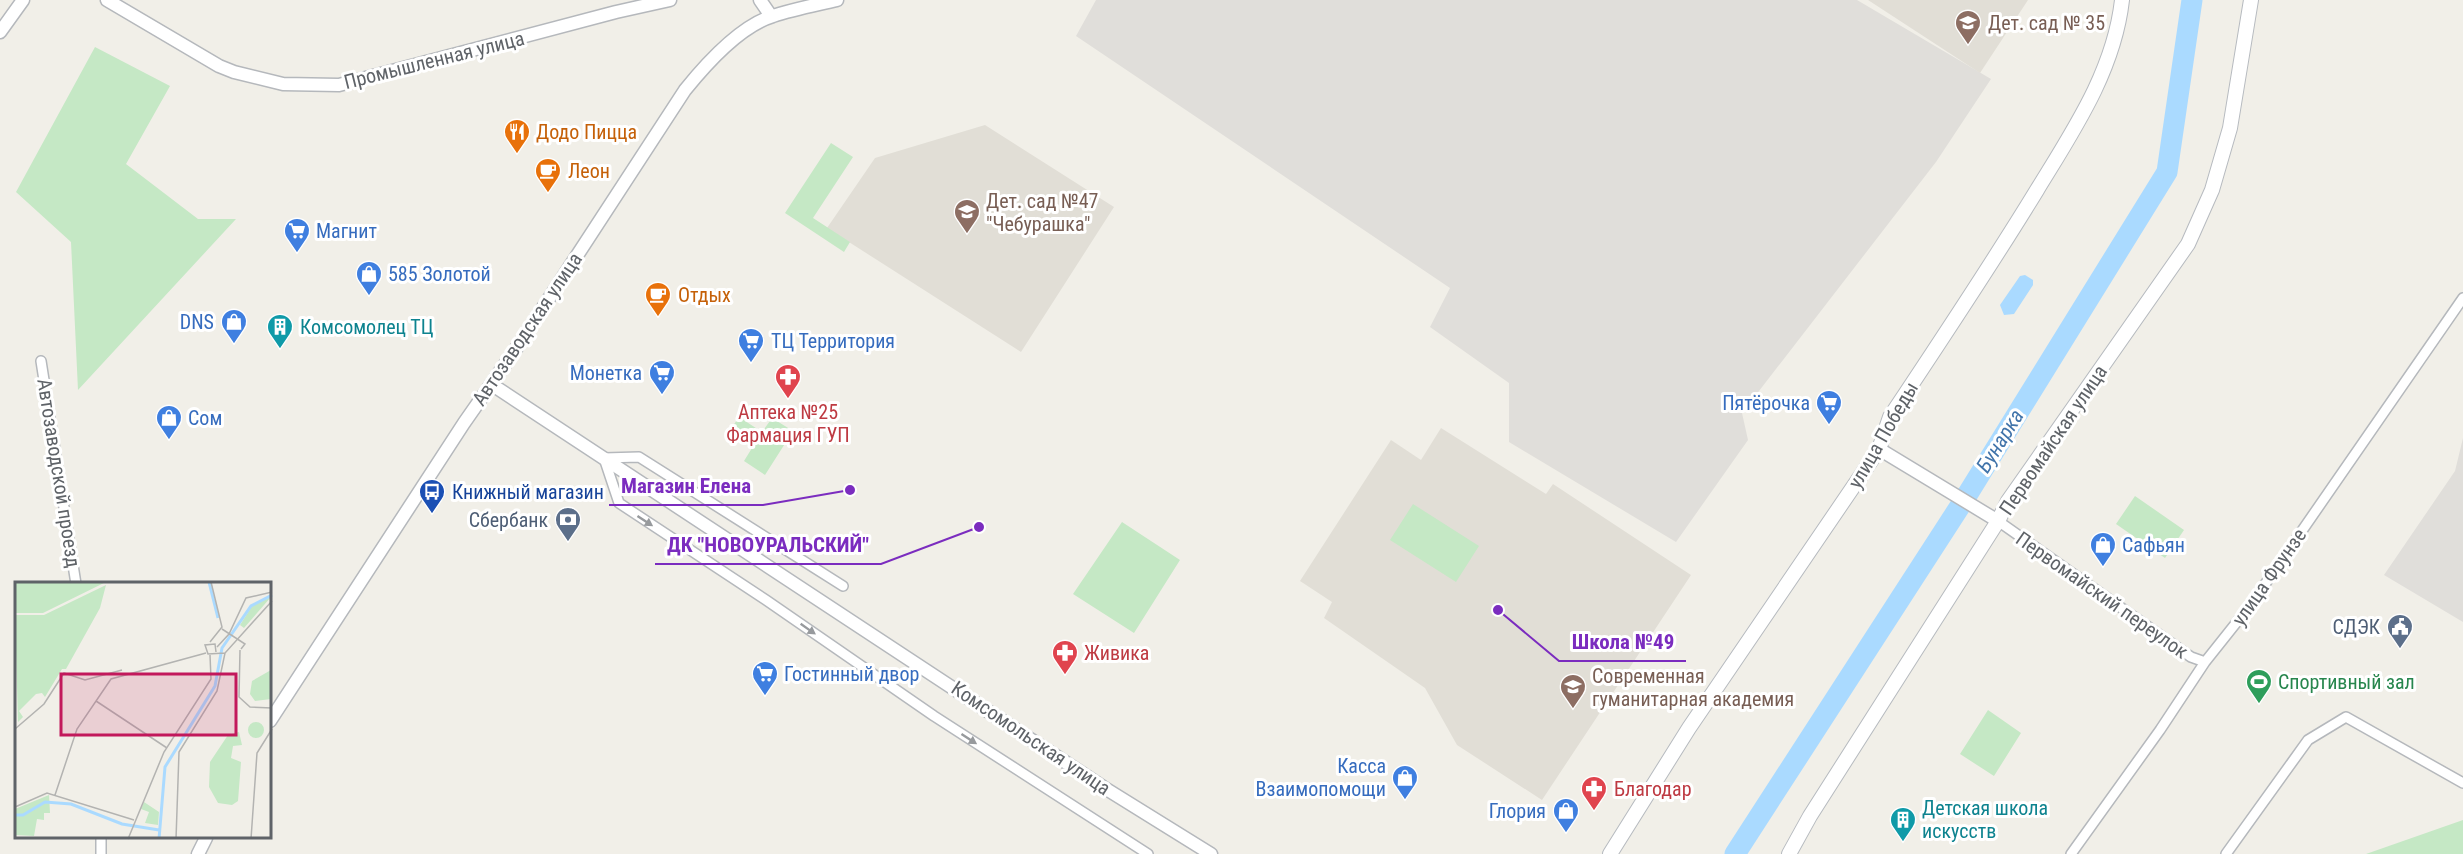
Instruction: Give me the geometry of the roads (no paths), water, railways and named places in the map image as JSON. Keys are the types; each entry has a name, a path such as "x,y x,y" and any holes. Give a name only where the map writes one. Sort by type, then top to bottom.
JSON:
{"main road":[{"name":"улица Победы","path":"1610,854 1689,728 1879,449 1890,417 2003,245 2086,109 2103,72 2120,16 2122,0"},
{"name":"Первомайская улица","path":"1789,854 1810,816 1998,521 2008,501 2188,244 2212,189 2230,128 2251,0"}],"street":[{"path":"0,32 23,0"},
{"name":"Промышленная улица","path":"107,0 219,66 234,72 283,84 339,86 596,17 670,0"},
{"path":"760,0 771,16"},
{"name":"Автозаводская улица","path":"272,718 685,90 707,63 730,43 771,16 837,0"},
{"name":"улица Фрунзе","path":"2071,854 2160,730 2205,662 2252,603 2463,298"},
{"name":"Автозаводской проезд","path":"41,362 76,582"},
{"name":"Комсомольская улица","path":"491,384 1103,787 1210,854"},
{"name":"Первомайский переулок","path":"1879,449 1998,521 2191,657 2205,662"},
{"path":"843,586 639,457 604,458 619,503 766,600 934,716 1148,854"},
{"path":"2226,854 2308,740 2346,717 2463,783"},
{"path":"101,854 102,839"},
{"path":"198,854 205,839"}],"water":[{"path":"2025,275 2033,280 2033,285 2014,314 2004,315 2000,305 2020,276"}],"waterway":[{"name":"Бунарка","path":"1735,854 1964,500 2167,172 2192,0"}],"place":[{"name":"Дет. сад № 35","path":"1968,46"},
{"name":"Додо Пицца","path":"517,155"},
{"name":"Леон","path":"548,194"},
{"name":"Дет. сад №47 \"Чебурашка\"","path":"967,235"},
{"name":"Магнит","path":"297,254"},
{"name":"585 Золотой","path":"369,297"},
{"name":"Отдых","path":"658,318"},
{"name":"DNS","path":"234,345"},
{"name":"Комсомолец ТЦ","path":"280,350"},
{"name":"ТЦ Территория","path":"751,364"},
{"name":"Монетка","path":"662,396"},
{"name":"Аптека №25 Фармация ГУП","path":"788,400"},
{"name":"Пятёрочка","path":"1829,426"},
{"name":"Сом","path":"169,441"},
{"name":"Магазин Елена","path":"850,490"},
{"name":"Книжный магазин","path":"432,515"},
{"name":"ДК \"НОВОУРАЛЬСКИЙ\"","path":"979,527"},
{"name":"Сбербанк","path":"568,543"},
{"name":"Сафьян","path":"2103,568"},
{"name":"Школа №49","path":"1498,610"},
{"name":"СДЭК","path":"2400,650"},
{"name":"Живика","path":"1065,676"},
{"name":"Гостинный двор","path":"765,697"},
{"name":"Спортивный зал","path":"2259,705"},
{"name":"Современная гуманитарная академия","path":"1573,710"},
{"name":"Касса Взаимопомощи","path":"1405,801"},
{"name":"Благодар","path":"1594,812"},
{"name":"Глория","path":"1566,834"},
{"name":"Детская школа искусств","path":"1903,843"}]}
